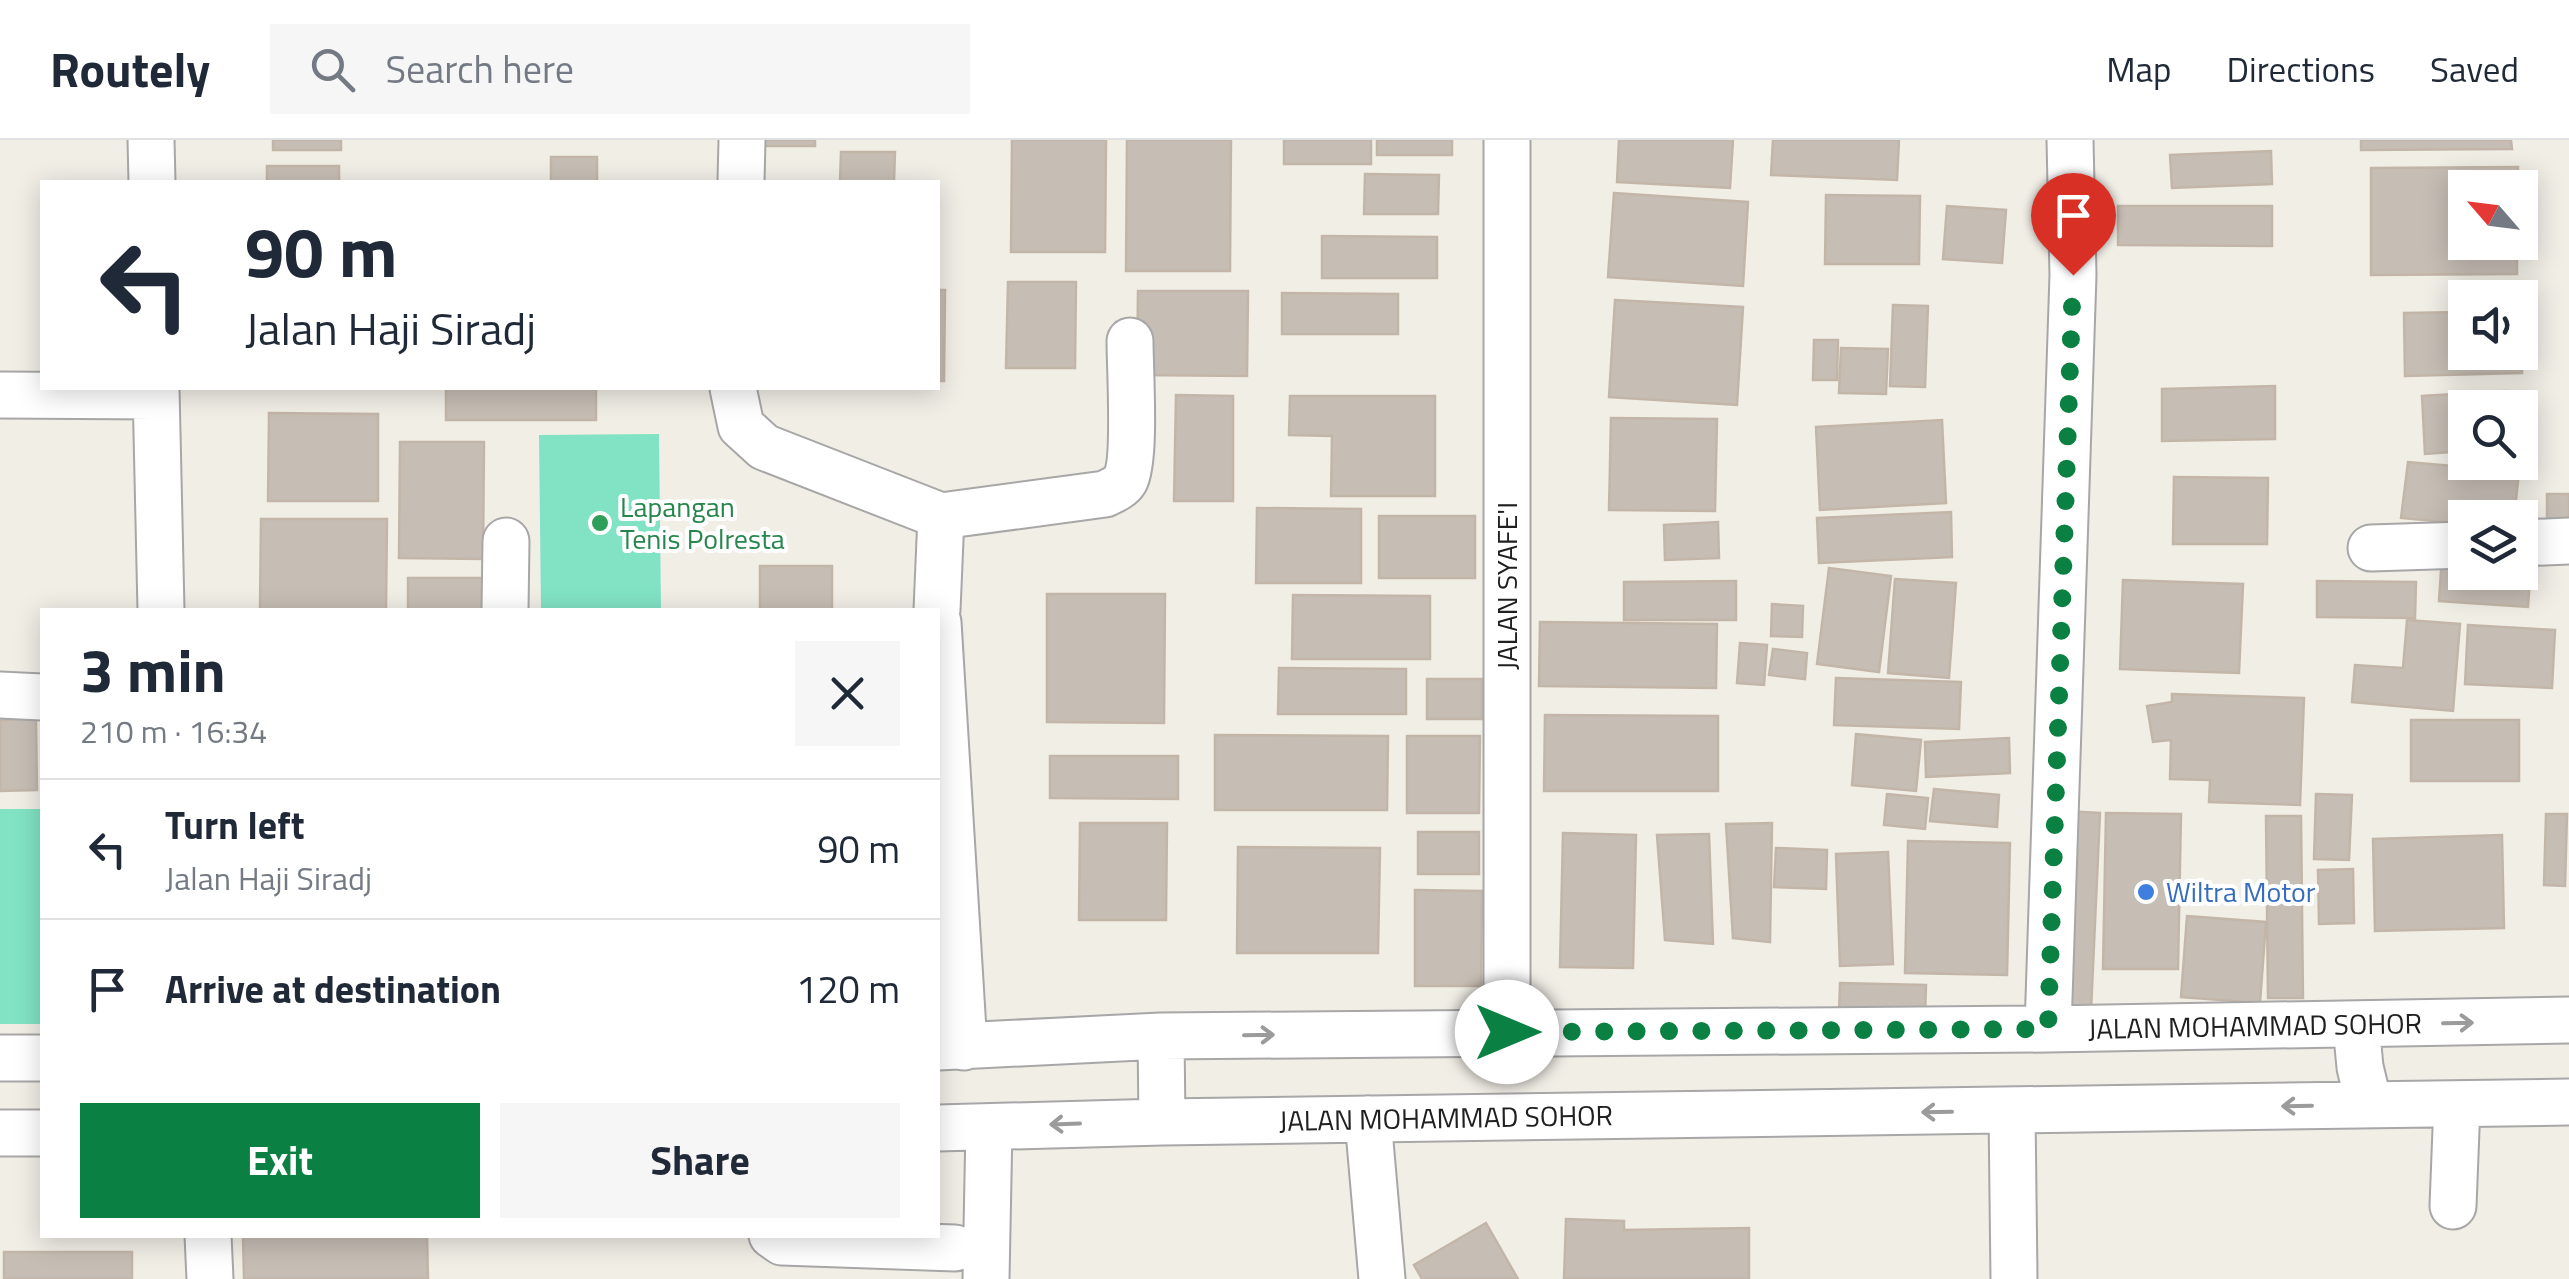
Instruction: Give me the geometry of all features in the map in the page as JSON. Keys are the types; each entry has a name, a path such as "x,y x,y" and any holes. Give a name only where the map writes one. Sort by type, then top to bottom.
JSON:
{"street":[{"path":"151,140 152,180"},
{"path":"741,180 742,140"},
{"name":"JALAN SYAFE'I","path":"1507,140 1507,1032"},
{"path":"2048,1029 2073,275 2070,140"},
{"path":"733,390 741,426 764,447 940,516 1105,494 1120,485 1130,459 1130,342"},
{"path":"0,395 156,392 160,608"},
{"path":"937,608 940,516"},
{"path":"505,608 506,541"},
{"path":"2538,542 2569,541"},
{"path":"2371,548 2448,546"},
{"path":"940,693 950,1047"},
{"path":"0,695 40,697"},
{"name":"JALAN MOHAMMAD SOHOR","path":"950,1047 1161,1036 2048,1029 2569,1020"},
{"path":"2356,1025 2369,1105"},
{"path":"1161,1036 1162,1122"},
{"path":"0,1058 40,1058"},
{"name":"JALAN MOHAMMAD SOHOR","path":"963,1128 2569,1102"},
{"path":"2453,1206 2457,1104"},
{"path":"2012,1110 2014,1279"},
{"path":"1368,1119 1382,1279"},
{"path":"776,1238 782,1242 966,1269 963,1128"},
{"path":"0,1133 40,1133"},
{"path":"208,1238 210,1279"}],"green space":[{"name":"Lapangan Tenis Polresta","path":"659,434 661,608 541,608 539,435"},
{"path":"0,809 40,809 40,1024 0,1024"}],"building":[{"path":"273,140 341,140 341,150 273,150"},
{"path":"751,140 815,140 815,146 751,146"},
{"path":"1012,140 1106,140 1105,252 1011,252"},
{"path":"1127,140 1231,140 1230,271 1126,271"},
{"path":"1284,140 1371,140 1371,164 1284,164"},
{"path":"1377,140 1452,140 1452,155 1377,155"},
{"path":"1619,140 1733,140 1730,188 1617,182"},
{"path":"1773,140 1899,140 1897,180 1771,175"},
{"path":"2361,140 2511,140 2512,149 2361,150"},
{"path":"2271,151 2272,184 2172,188 2170,155"},
{"path":"841,152 895,152 894,180 840,180"},
{"path":"551,157 597,157 597,180 551,180"},
{"path":"267,166 339,166 339,180 267,180"},
{"path":"2518,167 2448,170 2448,260 2517,260 2517,274 2371,275 2371,168"},
{"path":"1365,174 1439,175 1438,214 1364,214"},
{"path":"1614,193 1748,202 1743,286 1608,277"},
{"path":"1826,195 1920,196 1919,264 1825,264"},
{"path":"1947,206 2006,210 2002,263 1943,259"},
{"path":"2118,206 2272,206 2272,246 2118,245"},
{"path":"1322,236 1437,237 1437,278 1322,278"},
{"path":"1008,282 1076,282 1075,368 1006,368"},
{"path":"940,290 945,290 944,381 940,381"},
{"path":"1138,291 1248,291 1247,376 1137,375"},
{"path":"1282,293 1398,294 1398,334 1282,334"},
{"path":"1615,300 1743,307 1737,405 1609,397"},
{"path":"1893,305 1928,306 1925,387 1890,386"},
{"path":"2448,312 2448,370 2522,373 2405,376 2404,313"},
{"path":"1814,340 1838,340 1837,380 1813,380"},
{"path":"1841,348 1888,349 1886,394 1839,393"},
{"path":"2275,386 2275,439 2162,441 2162,389"},
{"path":"446,390 596,390 596,420 446,420"},
{"path":"2448,394 2448,452 2425,454 2422,396"},
{"path":"1176,395 1233,396 1233,501 1174,501"},
{"path":"1290,396 1435,396 1435,496 1331,496 1332,436 1289,435"},
{"path":"269,413 378,414 378,501 268,501"},
{"path":"1611,418 1717,419 1715,511 1609,510"},
{"path":"1942,420 1946,503 1820,510 1816,427"},
{"path":"400,442 484,442 483,559 399,558"},
{"path":"2408,462 2448,466 2448,480 2518,480 2516,500 2448,500 2448,522 2401,518"},
{"path":"2174,477 2268,478 2267,544 2173,544"},
{"path":"2547,494 2569,494 2569,531 2547,531"},
{"path":"1257,508 1361,509 1361,583 1256,583"},
{"path":"1951,512 1952,557 1819,563 1817,518"},
{"path":"1379,516 1475,516 1475,578 1379,578"},
{"path":"261,519 387,519 386,608 260,608"},
{"path":"1718,522 1719,558 1665,560 1664,525"},
{"path":"2442,556 2448,556 2448,590 2529,590 2528,607 2439,601"},
{"path":"760,566 832,566 832,608 760,608"},
{"path":"1829,568 1891,576 1879,672 1817,664"},
{"path":"408,578 483,578 483,608 408,608"},
{"path":"1895,579 1956,583 1949,678 1888,673"},
{"path":"2123,580 2243,584 2239,673 2120,669"},
{"path":"1736,581 1736,620 1624,620 1624,582"},
{"path":"2317,581 2416,582 2415,618 2317,617"},
{"path":"1047,594 1165,594 1164,723 1047,722"},
{"path":"1293,595 1430,596 1430,659 1292,659"},
{"path":"1772,604 1803,606 1802,637 1771,636"},
{"path":"2407,620 2460,624 2453,711 2352,702 2355,665 2403,668"},
{"path":"1540,622 1717,624 1716,688 1539,686"},
{"path":"2468,625 2555,630 2552,688 2465,684"},
{"path":"1740,643 1767,645 1764,685 1737,683"},
{"path":"1773,649 1807,653 1805,679 1769,675"},
{"path":"1279,668 1406,669 1406,714 1278,714"},
{"path":"1836,678 1961,682 1959,729 1834,725"},
{"path":"1427,679 1482,679 1482,719 1427,719"},
{"path":"2172,694 2304,698 2300,805 2209,802 2210,780 2170,779 2171,740 2153,742 2147,706 2172,702"},
{"path":"1545,715 1718,716 1718,791 1544,791"},
{"path":"36,719 37,790 0,791 0,720"},
{"path":"2411,720 2519,720 2519,781 2411,781"},
{"path":"1856,734 1921,740 1916,791 1852,785"},
{"path":"1215,735 1388,736 1387,810 1215,810"},
{"path":"1407,736 1480,736 1479,813 1407,813"},
{"path":"2009,738 2010,773 1926,777 1925,742"},
{"path":"1050,756 1178,756 1178,799 1050,798"},
{"path":"1934,789 1999,795 1997,827 1930,821"},
{"path":"1887,794 1928,798 1925,829 1884,825"},
{"path":"2316,794 2352,795 2349,860 2314,859"},
{"path":"2062,811 2100,813 2091,1011 2053,1009"},
{"path":"2106,813 2181,814 2178,969 2103,969"},
{"path":"2546,814 2567,814 2565,886 2544,885"},
{"path":"2266,816 2301,816 2303,998 2268,998"},
{"path":"1080,823 1167,823 1166,920 1079,920"},
{"path":"1772,823 1770,942 1733,938 1726,824"},
{"path":"1418,832 1479,832 1479,874 1418,874"},
{"path":"1563,833 1636,835 1633,968 1560,967"},
{"path":"1709,834 1713,944 1665,940 1657,835"},
{"path":"2502,835 2504,928 2375,931 2373,839"},
{"path":"1908,841 2010,843 2007,975 1905,973"},
{"path":"1238,847 1380,848 1378,953 1237,953"},
{"path":"1776,848 1827,850 1826,889 1774,887"},
{"path":"1888,852 1893,964 1840,966 1836,854"},
{"path":"2353,869 2354,923 2319,924 2318,870"},
{"path":"1415,890 1482,891 1481,986 1415,986"},
{"path":"2187,916 2266,922 2260,1003 2181,997"},
{"path":"1840,983 1926,985 1925,1016 1839,1014"},
{"path":"1566,1219 1624,1221 1624,1230 1749,1228 1749,1279 1564,1279"},
{"path":"1486,1223 1518,1279 1422,1279 1414,1265"},
{"path":"243,1238 427,1238 428,1279 244,1279"},
{"path":"4,1252 132,1252 132,1279 4,1279"}],"place":[{"name":"Lapangan Tenis Polresta","path":"600,523"},
{"name":"Wiltra Motor","path":"2146,892"}],"route":[{"path":"1507,1032 2048,1029 2073,275"}]}
